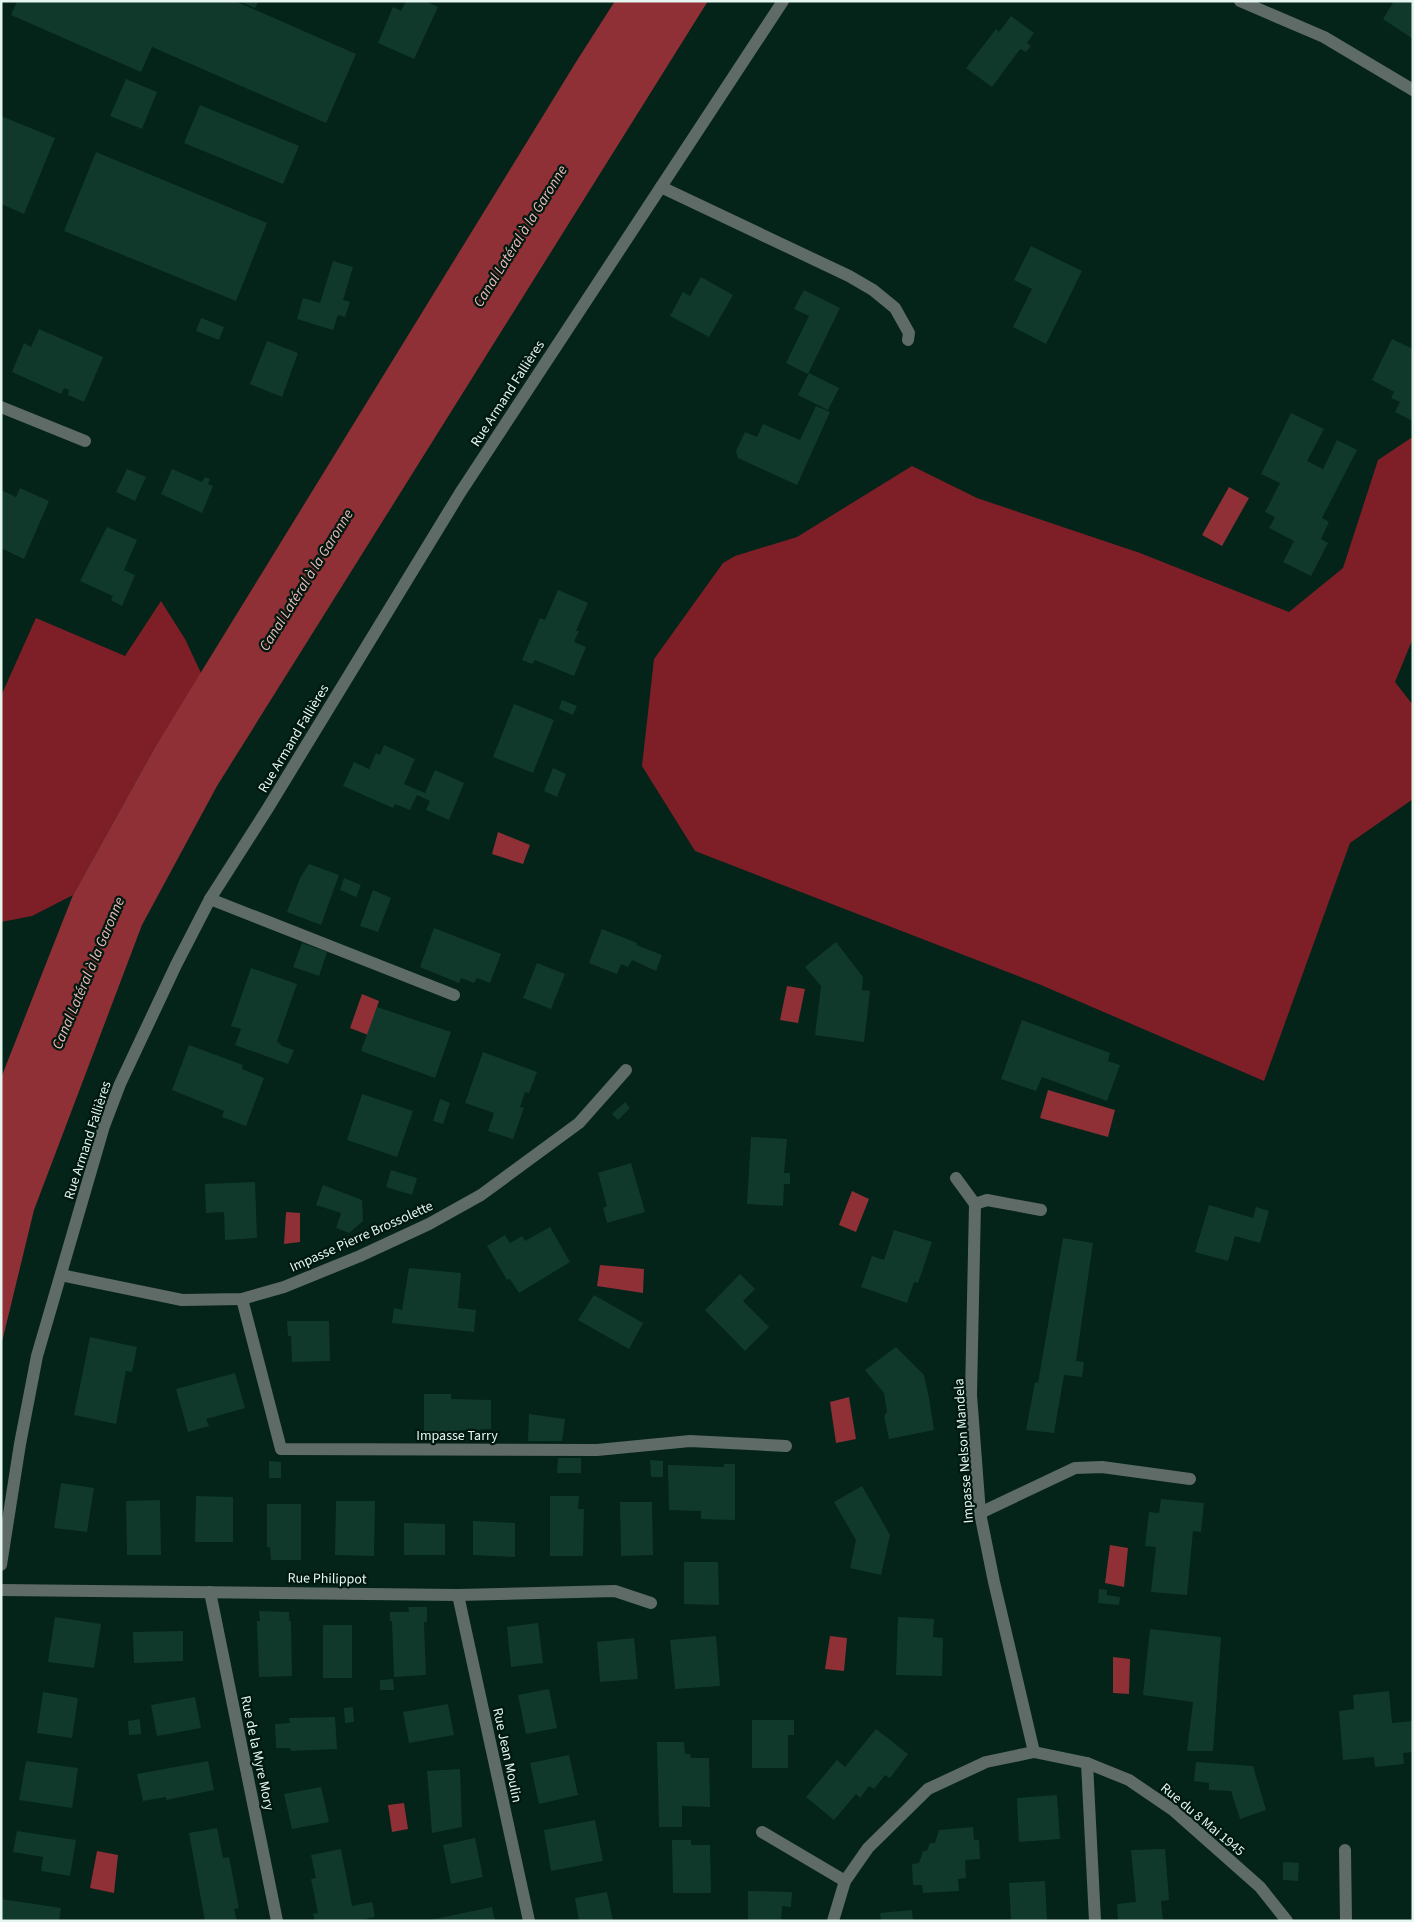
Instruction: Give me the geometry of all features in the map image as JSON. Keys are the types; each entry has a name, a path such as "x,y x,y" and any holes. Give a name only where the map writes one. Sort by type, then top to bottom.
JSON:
{"street":[{"name":"Rue Armand Fallières","path":"1,1565 20,1444 37,1356 104,1126 120,1084 146,1026 210,899 268,808 460,493 783,1"},
{"path":"1240,1 1324,37 1413,90"},
{"path":"661,187 849,276 873,290 895,308 910,333 908,340"},
{"path":"1,407 85,441"},
{"path":"210,899 454,995"},
{"name":"Impasse Pierre Brossolette","path":"61,1275 182,1300 242,1300 284,1287 360,1256 429,1224 481,1195 579,1123 626,1070"},
{"path":"956,1178 975,1204 987,1200 1041,1210"},
{"name":"Impasse Nelson Mandela","path":"975,1204 971,1395 980,1513 994,1582 1034,1752"},
{"name":"Impasse Tarry","path":"242,1300 281,1449 597,1450 690,1442 786,1446"},
{"path":"980,1513 1075,1468 1102,1467 1190,1479"},
{"name":"Rue Philippot","path":"1,1590 458,1595 615,1591 651,1603"},
{"name":"Rue de la Myre Mory","path":"210,1592 277,1921"},
{"name":"Rue Jean Moulin","path":"458,1595 529,1921"},
{"name":"Rue du 8 Mai 1945","path":"833,1921 845,1880 868,1848 928,1790 986,1762 1034,1752 1087,1763 1129,1780 1173,1810 1260,1887 1288,1921"},
{"path":"1087,1763 1095,1921"},
{"path":"762,1832 845,1880"},
{"path":"1345,1850 1346,1921"}],"shaded area":[{"path":"1413,438 1413,638 1395,682 1413,705 1413,799 1350,843 1264,1081 1041,985 695,851 642,766 654,659 723,563 735,556 797,537 912,466 977,498 1140,553 1289,612 1343,568 1378,460"},
{"path":"161,601 185,639 201,673 155,747 73,895 32,916 1,922 1,696 36,618 125,656"}],"water":[{"name":"Canal Latéral à la Garonne","path":"615,1 708,1 217,786 142,925 34,1210 1,1346 1,1078 73,895 155,747"},
{"path":"1229,487 1249,498 1222,546 1202,535"},
{"path":"498,832 530,845 523,864 492,854"},
{"path":"787,986 805,989 798,1023 780,1020"},
{"path":"362,994 379,1001 368,1035 350,1028"},
{"path":"1048,1090 1115,1110 1108,1137 1040,1118"},
{"path":"852,1191 869,1199 856,1232 839,1225"},
{"path":"286,1212 300,1213 300,1242 284,1244"},
{"path":"600,1265 644,1269 643,1293 597,1286"},
{"path":"849,1397 856,1439 836,1443 830,1402"},
{"path":"1110,1545 1128,1548 1124,1587 1105,1583"},
{"path":"830,1636 847,1638 844,1671 825,1669"},
{"path":"1113,1657 1130,1659 1129,1694 1113,1693"},
{"path":"404,1803 408,1829 392,1832 388,1805"},
{"path":"97,1851 118,1855 114,1893 90,1888"}],"building":[{"path":"17,1 235,1 356,54 326,123 152,47 141,72 11,15"},
{"path":"239,1 259,1 255,8"},
{"path":"406,1 425,1 438,7 414,59 378,43 393,7 401,11"},
{"path":"1394,1 1413,1 1413,39 1383,19"},
{"path":"1011,16 1034,33 1027,43 1031,46 1026,52 1020,49 992,87 966,68 996,29 999,32"},
{"path":"126,79 157,92 142,129 110,116"},
{"path":"200,105 299,146 283,184 184,143"},
{"path":"1,116 55,138 24,214 1,204"},
{"path":"96,152 267,223 236,301 64,231"},
{"path":"1031,246 1082,271 1046,344 1013,327 1032,289 1014,280"},
{"path":"333,261 353,267 343,300 350,302 345,317 338,315 333,330 297,319 303,298 320,303"},
{"path":"701,277 733,295 709,337 670,316 683,292 690,296"},
{"path":"804,290 840,308 808,374 786,363 809,316 794,309"},
{"path":"201,318 224,327 219,340 196,331"},
{"path":"39,329 103,357 84,402 68,395 69,390 64,388 61,394 12,372 24,343 31,347"},
{"path":"1392,339 1413,349 1413,421 1395,412 1400,402 1391,398 1394,392 1372,380"},
{"path":"267,341 298,353 282,397 250,384"},
{"path":"809,373 839,388 828,410 798,395"},
{"path":"816,406 830,412 797,485 738,458 736,451 745,432 757,437 763,424 800,440"},
{"path":"1291,413 1324,429 1307,461 1323,469 1337,440 1357,450 1322,518 1329,522 1321,539 1328,543 1311,576 1283,562 1294,541 1269,528 1275,517 1265,512 1280,483 1261,474"},
{"path":"127,469 146,477 135,501 116,492"},
{"path":"172,469 202,482 205,477 210,479 208,484 213,486 202,513 161,494"},
{"path":"20,488 49,501 24,559 1,548 1,490 16,497"},
{"path":"107,527 137,540 124,570 135,575 122,606 111,600 113,596 80,581"},
{"path":"558,590 588,603 576,631 579,631 574,642 586,647 574,676 535,660 532,664 522,660 540,618 545,620"},
{"path":"562,700 577,706 573,715 559,709"},
{"path":"514,704 554,720 533,773 493,757"},
{"path":"384,745 415,759 404,784 425,793 435,770 464,783 449,820 426,810 430,801 417,795 410,810 395,804 393,808 343,786 354,762 369,769 376,753 380,755"},
{"path":"553,768 566,774 557,797 544,791"},
{"path":"309,864 339,875 321,925 287,912 300,878"},
{"path":"344,878 361,885 356,897 340,890"},
{"path":"373,890 391,898 378,932 360,926"},
{"path":"434,928 501,954 490,983 477,978 474,983 461,978 459,983 420,967"},
{"path":"602,929 662,955 656,971 632,960 628,967 621,964 617,974 589,963"},
{"path":"836,942 863,977 862,990 870,991 864,1042 815,1035 821,986 805,967"},
{"path":"302,943 327,952 319,976 293,967"},
{"path":"537,963 565,974 551,1009 523,998"},
{"path":"251,968 297,984 277,1041 282,1046 294,1050 288,1064 235,1045 241,1029 231,1026"},
{"path":"377,1007 451,1032 435,1078 361,1051"},
{"path":"1022,1020 1110,1053 1108,1061 1120,1065 1107,1101 1042,1077 1036,1091 1001,1079"},
{"path":"189,1045 243,1065 242,1069 264,1078 246,1126 222,1117 224,1111 172,1090"},
{"path":"483,1052 537,1072 529,1093 525,1092 520,1107 524,1108 513,1139 488,1131 494,1113 465,1103"},
{"path":"362,1094 413,1111 397,1157 347,1140"},
{"path":"440,1099 450,1103 443,1124 433,1121"},
{"path":"625,1102 630,1108 618,1120 612,1114"},
{"path":"751,1137 787,1139 784,1173 790,1173 790,1184 784,1184 783,1206 747,1204"},
{"path":"631,1163 645,1212 607,1223 603,1208 607,1206 598,1173"},
{"path":"391,1170 417,1178 412,1195 386,1187"},
{"path":"255,1182 257,1238 225,1240 224,1212 206,1213 205,1184"},
{"path":"323,1185 362,1200 363,1221 349,1233 336,1228 341,1213 316,1205"},
{"path":"1209,1205 1253,1218 1256,1207 1269,1211 1260,1243 1235,1236 1228,1261 1195,1252"},
{"path":"550,1227 570,1262 519,1293 510,1279 507,1280 487,1246 505,1235 510,1243 522,1236 525,1241"},
{"path":"894,1230 932,1242 918,1283 914,1282 907,1303 861,1287 872,1256 884,1260"},
{"path":"1063,1238 1093,1243 1076,1361 1084,1362 1082,1377 1064,1375 1054,1433 1026,1430 1035,1382 1038,1383"},
{"path":"409,1268 461,1273 458,1308 476,1310 474,1332 392,1323 394,1308 402,1310"},
{"path":"740,1274 755,1289 743,1301 769,1327 745,1351 705,1310"},
{"path":"594,1295 643,1323 629,1349 578,1320"},
{"path":"287,1321 329,1321 330,1361 292,1362 291,1336 288,1336"},
{"path":"90,1337 137,1347 132,1372 126,1371 116,1424 74,1415"},
{"path":"896,1347 924,1375 934,1430 889,1439 884,1416 887,1412 884,1393 865,1370"},
{"path":"235,1373 245,1408 206,1419 209,1426 188,1432 176,1389"},
{"path":"424,1394 451,1394 451,1399 491,1400 491,1429 450,1431 449,1436 424,1436"},
{"path":"529,1414 565,1419 562,1441 528,1441"},
{"path":"558,1458 581,1458 581,1473 557,1473"},
{"path":"650,1460 663,1461 663,1477 651,1477"},
{"path":"269,1461 281,1462 281,1478 269,1478"},
{"path":"724,1464 735,1464 735,1520 701,1519 701,1511 669,1510 668,1465 724,1467"},
{"path":"61,1483 94,1488 87,1532 54,1528"},
{"path":"862,1486 890,1535 881,1575 850,1568 856,1540 834,1502"},
{"path":"196,1496 233,1497 233,1542 195,1542"},
{"path":"550,1496 579,1496 578,1509 584,1509 583,1556 550,1556"},
{"path":"1161,1499 1204,1503 1201,1532 1193,1531 1187,1595 1151,1592 1156,1547 1145,1546 1149,1512 1159,1513"},
{"path":"160,1500 161,1555 127,1555 126,1501"},
{"path":"336,1501 375,1501 374,1556 335,1555"},
{"path":"620,1502 652,1502 653,1555 621,1556"},
{"path":"267,1504 301,1504 301,1560 271,1560 270,1547 267,1547"},
{"path":"473,1521 515,1523 515,1557 473,1555"},
{"path":"404,1523 445,1524 445,1555 404,1555"},
{"path":"684,1562 718,1562 719,1605 684,1604"},
{"path":"1099,1589 1107,1590 1107,1595 1120,1597 1119,1605 1098,1603"},
{"path":"408,1607 427,1607 427,1622 424,1622 426,1675 394,1677 390,1612 409,1612"},
{"path":"259,1611 289,1612 289,1621 291,1621 292,1676 259,1677 257,1621 260,1621"},
{"path":"55,1617 101,1624 94,1668 48,1662"},
{"path":"898,1617 934,1619 933,1637 943,1638 942,1676 896,1675"},
{"path":"538,1623 543,1663 511,1667 507,1627"},
{"path":"323,1625 352,1625 352,1678 323,1678"},
{"path":"1150,1629 1221,1637 1213,1751 1187,1751 1193,1702 1143,1695"},
{"path":"183,1631 183,1661 134,1663 133,1632"},
{"path":"716,1636 720,1686 675,1689 670,1640"},
{"path":"634,1638 638,1679 600,1682 597,1642"},
{"path":"393,1679 394,1690 380,1690 380,1680"},
{"path":"549,1689 557,1728 526,1734 518,1695"},
{"path":"1389,1691 1392,1723 1413,1721 1413,1752 1403,1753 1404,1764 1375,1767 1374,1757 1343,1760 1339,1711 1354,1709 1353,1695"},
{"path":"43,1692 78,1698 72,1738 37,1733"},
{"path":"195,1697 201,1728 157,1736 151,1705"},
{"path":"448,1704 454,1735 409,1743 403,1712"},
{"path":"353,1707 354,1722 345,1723 344,1708"},
{"path":"335,1717 337,1749 291,1751 290,1748 276,1748 275,1724 290,1723 289,1718"},
{"path":"140,1719 141,1734 129,1735 128,1721"},
{"path":"752,1720 794,1720 794,1735 788,1735 788,1768 752,1768"},
{"path":"876,1729 908,1754 890,1778 885,1775 874,1789 869,1786 860,1798 856,1794 834,1820 806,1797 837,1760 845,1767"},
{"path":"657,1742 684,1742 685,1754 690,1754 691,1758 709,1758 710,1807 682,1806 682,1827 659,1827"},
{"path":"569,1755 578,1795 539,1804 530,1763"},
{"path":"26,1761 78,1768 72,1808 19,1800"},
{"path":"208,1761 214,1790 166,1800 166,1797 143,1801 137,1774"},
{"path":"1196,1762 1253,1766 1266,1810 1240,1819 1231,1791 1209,1790 1209,1783 1194,1781"},
{"path":"460,1769 462,1827 432,1833 427,1771"},
{"path":"321,1787 329,1822 292,1829 284,1794"},
{"path":"1057,1795 1060,1839 1019,1842 1017,1798"},
{"path":"595,1820 603,1861 551,1871 544,1830"},
{"path":"973,1827 974,1840 979,1840 980,1859 965,1860 966,1878 958,1879 959,1891 923,1893 922,1885 913,1885 912,1864 919,1863 923,1851 927,1851 930,1843 935,1843 939,1830"},
{"path":"217,1828 223,1858 229,1857 239,1908 234,1909 237,1921 205,1921 189,1833"},
{"path":"17,1831 76,1840 70,1876 41,1871 43,1857 13,1852"},
{"path":"475,1838 483,1877 451,1884 443,1845"},
{"path":"672,1840 691,1840 691,1845 710,1845 711,1893 673,1893"},
{"path":"341,1849 352,1906 372,1902 375,1917 355,1921 315,1921 313,1914 318,1913 311,1879 316,1878 311,1855"},
{"path":"1165,1849 1169,1900 1161,1901 1163,1921 1118,1921 1117,1904 1136,1902 1131,1850"},
{"path":"1283,1862 1299,1863 1298,1881 1283,1880"},
{"path":"1045,1881 1047,1921 1011,1921 1009,1883"},
{"path":"748,1891 792,1892 791,1907 782,1906 781,1919 788,1921 748,1921"},
{"path":"607,1892 613,1921 579,1921 575,1898"},
{"path":"1,1899 61,1908 59,1921 1,1921"},
{"path":"492,1907 495,1921 430,1921 430,1920"},
{"path":"912,1910 913,1921 881,1921 880,1913"}]}
